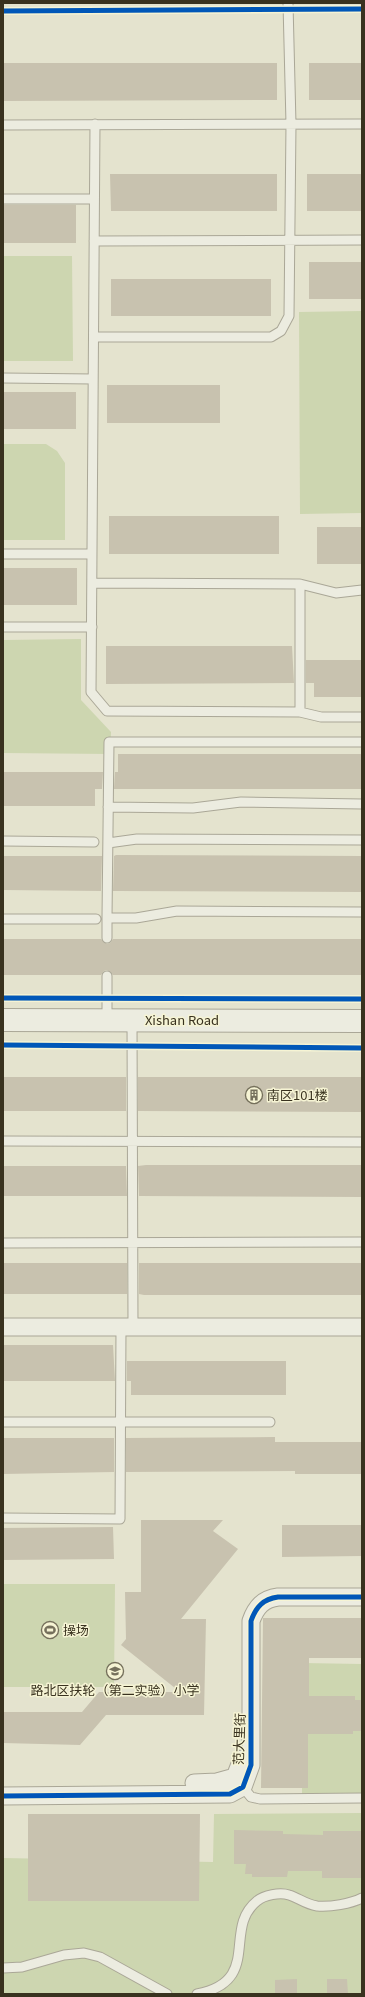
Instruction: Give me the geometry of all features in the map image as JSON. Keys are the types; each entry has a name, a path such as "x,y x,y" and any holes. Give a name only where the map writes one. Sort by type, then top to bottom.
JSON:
{"street":[{"name":"Xishan Road","path":"3,1020 362,1021"},
{"path":"3,1327 362,1327"},
{"name":"范大里街","path":"239,1782 242,1762 244,1613 249,1600 261,1590 272,1588 362,1588"},
{"name":"范大里街","path":"239,1782 251,1765 251,1621 255,1609 267,1599 278,1597 362,1597"},
{"path":"3,1796 230,1794 239,1782"},
{"name":"范大里街","path":"3,1786 239,1782"}],"lane":[{"path":"94,337 271,337 281,331 289,316 291,124 288,3"},
{"path":"95,124 91,692 107,711 300,712 321,717 362,717"},
{"path":"3,125 362,124"},
{"path":"3,199 94,199"},
{"path":"94,241 362,240"},
{"path":"3,378 93,379"},
{"path":"3,554 92,554"},
{"path":"92,583 300,584 336,593 362,590"},
{"path":"300,584 300,712"},
{"path":"3,627 92,628"},
{"path":"107,938 109,742 362,742"},
{"path":"108,807 193,808 241,802 362,804"},
{"path":"108,842 137,839 362,840"},
{"path":"3,841 94,842"},
{"path":"107,918 136,918 177,911 362,912"},
{"path":"3,919 96,919"},
{"path":"107,976 107,1020"},
{"path":"3,1518 120,1519 120,1422 133,1243 134,1141 132,1020"},
{"path":"3,1141 362,1142"},
{"path":"3,1243 362,1242"},
{"path":"3,1422 270,1422"},
{"path":"239,1782 251,1797 260,1799 362,1798"},
{"path":"196,1994 206,1992 224,1983 235,1971 240,1953 242,1923 247,1910 258,1900 274,1894 289,1895 301,1902 317,1906 337,1905 362,1898"},
{"path":"3,1968 22,1966 64,1955 84,1953 100,1957 167,1994"}],"green space":[{"path":"3,256 72,256 73,361 3,361"},
{"path":"362,311 362,513 300,514 299,312"},
{"path":"3,444 46,444 57,451 65,463 65,540 3,540"},
{"path":"81,639 81,700 111,732 110,754 3,753 3,640"},
{"name":"操场","path":"3,1584 115,1584 114,1687 3,1687"},
{"path":"302,1663 362,1664 362,1794 302,1795"},
{"path":"362,1813 362,1994 3,1994 3,1858 213,1862 214,1814"}],"building":[{"path":"3,63 277,63 277,100 3,101"},
{"path":"309,63 362,63 362,100 309,100"},
{"path":"110,174 277,174 277,211 111,211"},
{"path":"307,174 362,174 362,211 307,211"},
{"path":"3,205 76,205 76,243 3,243"},
{"path":"309,262 362,262 362,299 309,299"},
{"path":"111,279 271,279 271,316 111,316"},
{"path":"107,385 220,385 220,423 107,423"},
{"path":"3,392 76,392 76,429 3,429"},
{"path":"109,516 279,516 279,554 109,554"},
{"path":"317,527 362,527 362,564 317,564"},
{"path":"3,568 77,568 77,605 3,605"},
{"path":"106,646 292,646 294,683 106,684"},
{"path":"306,660 362,660 362,697 314,697 314,683 306,683"},
{"path":"118,754 362,754 362,789 114,789 115,772 118,772"},
{"path":"3,772 103,772 102,789 95,789 95,806 3,806"},
{"path":"3,856 102,856 101,891 3,890"},
{"path":"114,856 362,856 362,892 113,891"},
{"path":"3,939 101,939 107,944 113,939 362,939 362,975 113,975 107,970 101,975 3,975"},
{"path":"3,1077 126,1077 126,1111 3,1111"},
{"name":"南区101楼","path":"138,1077 362,1077 362,1112 138,1111"},
{"path":"362,1165 362,1197 139,1196 138,1166"},
{"path":"3,1166 126,1166 127,1196 3,1196"},
{"path":"3,1263 127,1263 127,1294 3,1294"},
{"path":"139,1263 362,1263 362,1295 144,1295 139,1294"},
{"path":"3,1345 113,1345 115,1381 3,1381"},
{"path":"127,1361 286,1361 286,1395 131,1395 131,1381 127,1381"},
{"path":"275,1437 275,1442 362,1442 362,1474 295,1474 295,1471 126,1472 126,1438"},
{"path":"3,1438 114,1438 114,1472 3,1474"},
{"path":"141,1520 223,1520 213,1531 238,1549 181,1619 206,1619 204,1715 106,1715 80,1745 3,1743 3,1712 82,1712 99,1692 180,1692 121,1645 126,1639 125,1592 141,1592"},
{"path":"282,1525 362,1525 362,1556 282,1557"},
{"path":"113,1527 114,1559 3,1560 3,1528"},
{"path":"263,1618 362,1618 362,1658 309,1658 309,1696 355,1696 355,1700 362,1700 362,1731 353,1731 353,1734 308,1734 308,1788 261,1788"},
{"path":"28,1814 200,1814 199,1901 28,1901"},
{"path":"234,1830 283,1831 283,1834 323,1835 323,1831 362,1831 362,1878 322,1878 322,1871 288,1871 287,1877 252,1877 252,1874 245,1874 246,1864 234,1864"},
{"path":"297,1979 297,1994 275,1994 275,1980"},
{"path":"327,1979 347,1979 348,1994 327,1994"}],"cycle path":[{"path":"3,11 362,9"},
{"path":"3,998 362,999"},
{"path":"3,1045 362,1048"},
{"path":"3,1796 230,1794 243,1787 251,1765 251,1621 255,1612 264,1602 278,1597 362,1597"}],"place":[{"name":"南区101楼","path":"254,1095"},
{"name":"操场","path":"50,1630"},
{"name":"路北区扶轮（第二实验）小学","path":"115,1671"}]}
